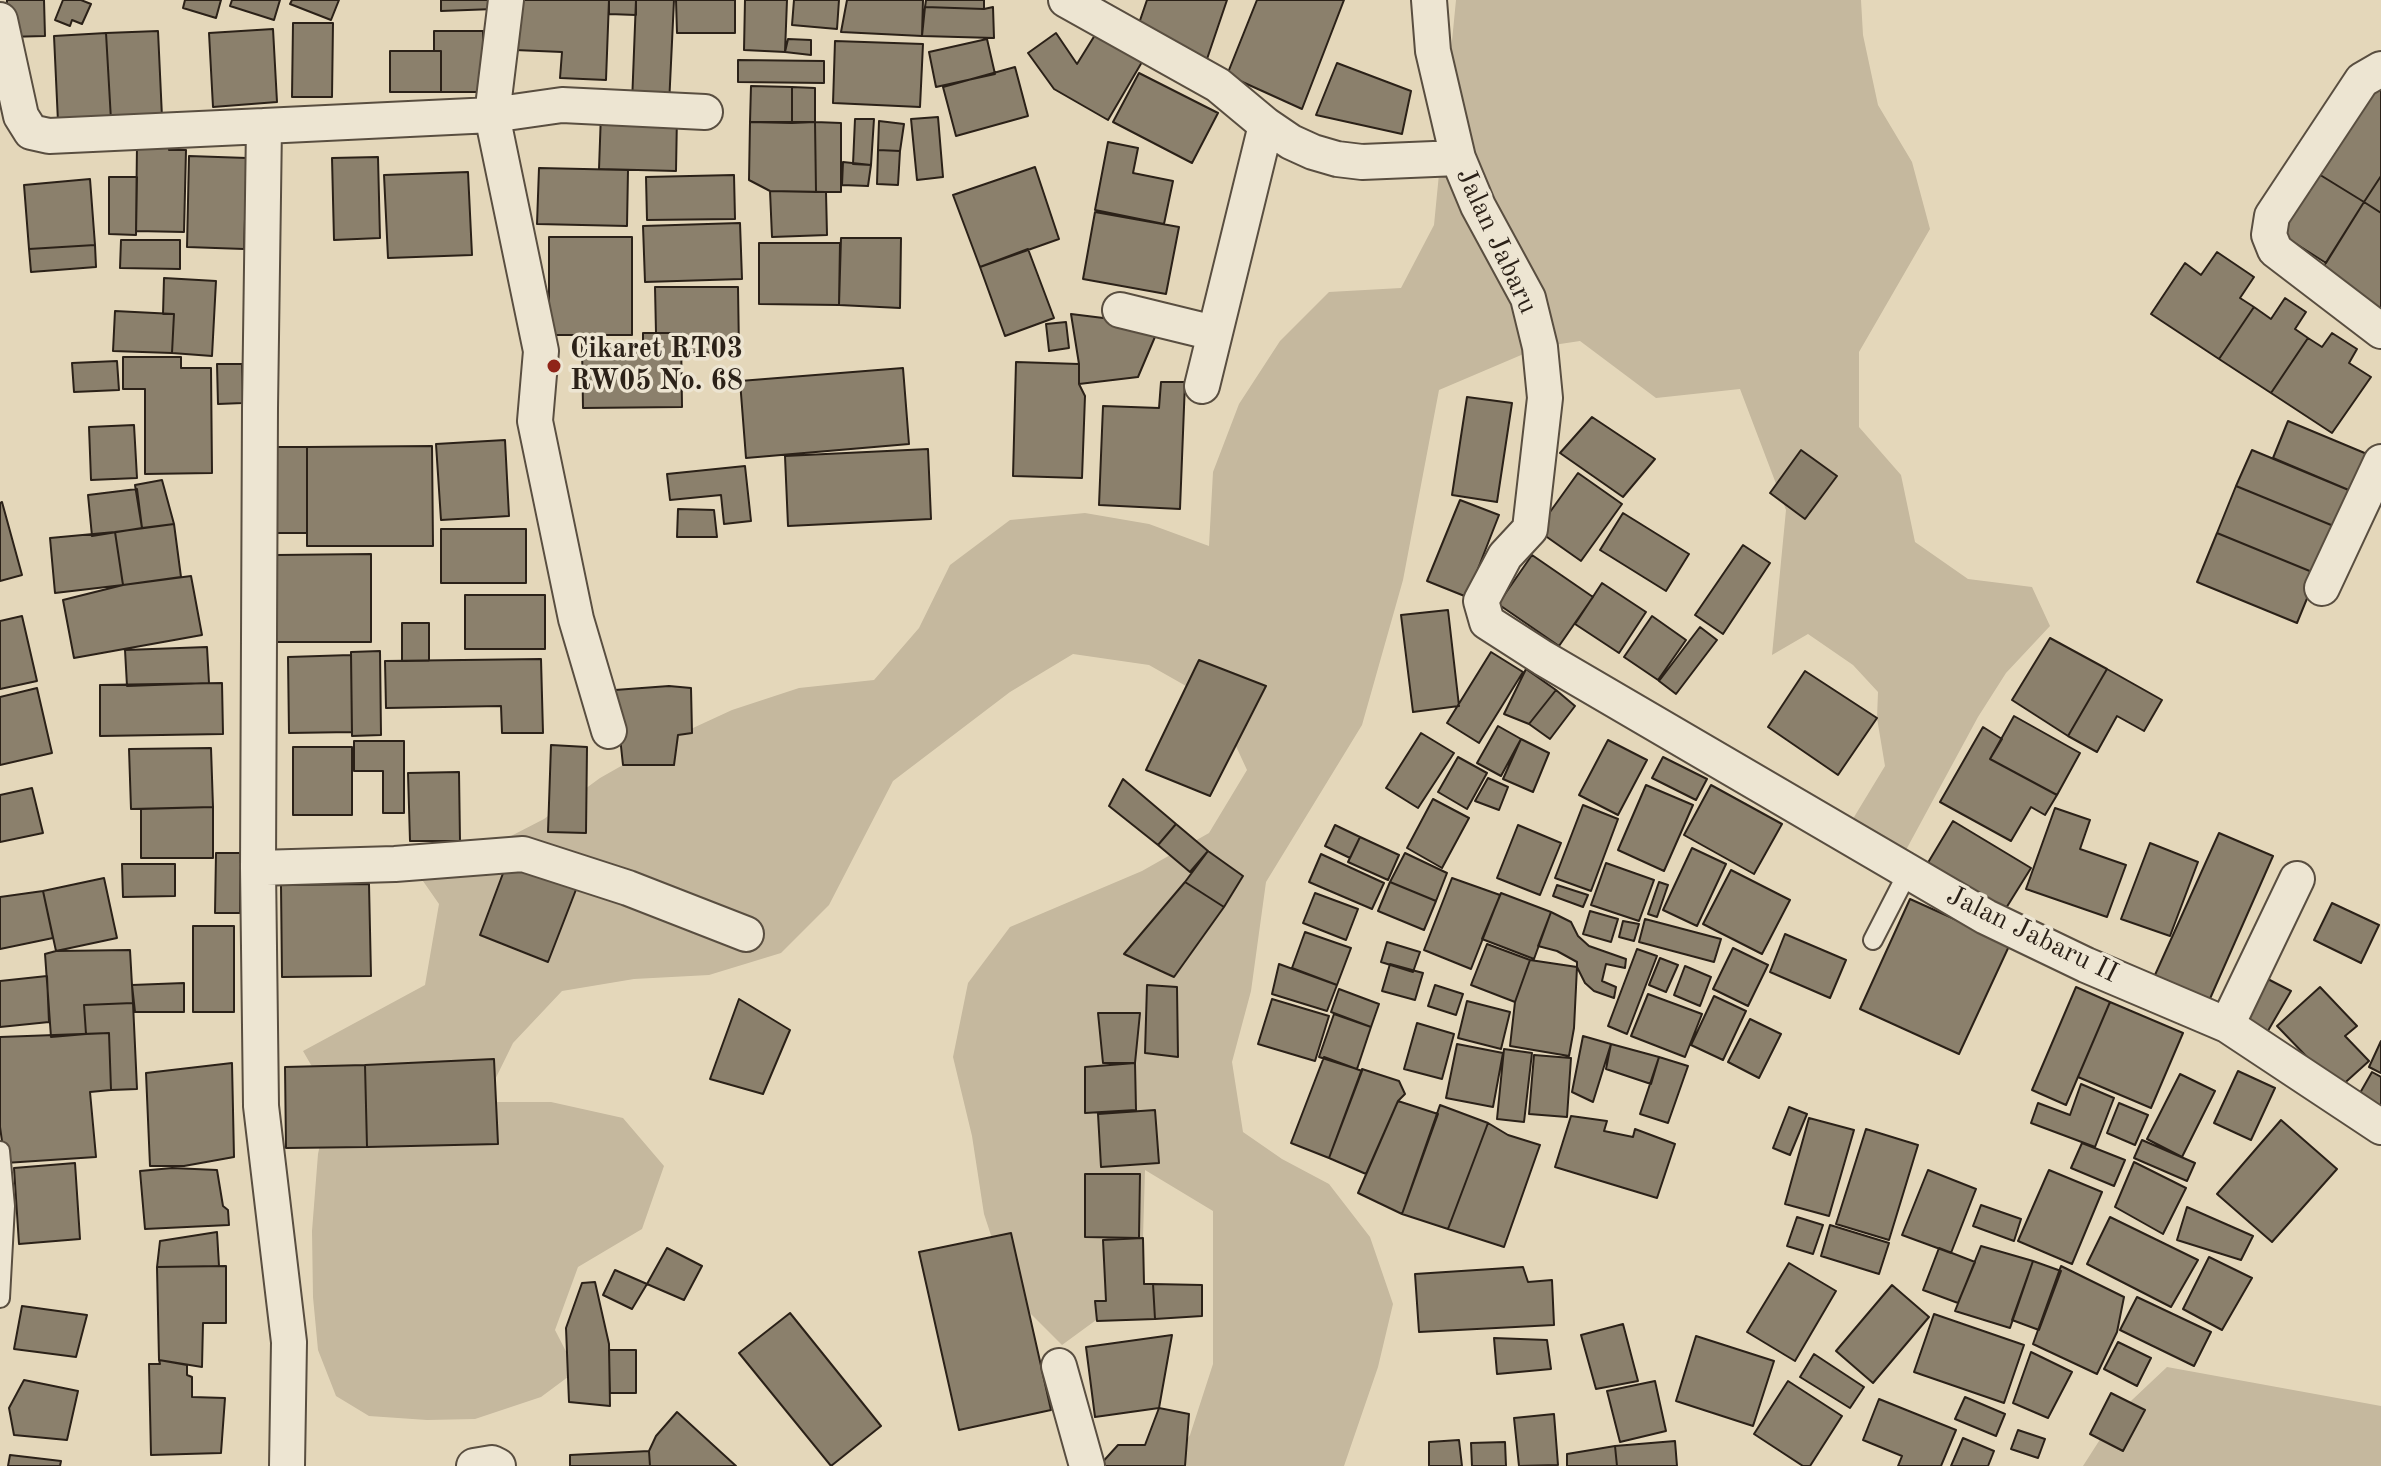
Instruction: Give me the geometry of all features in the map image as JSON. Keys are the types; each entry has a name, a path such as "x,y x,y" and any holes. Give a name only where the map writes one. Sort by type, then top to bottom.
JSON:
{"street":[{"path":"506,0 492,115 541,351 535,421 576,619 609,731"},
{"path":"1066,0 1218,85 1291,142 1337,159 1362,162 1458,158"},
{"name":"Jalan Jabaru","path":"1429,0 1433,51 1458,158 1478,206 1528,298 1540,347 1545,398 1530,529 1505,556 1481,601 1487,622 1543,658 1684,738"},
{"path":"0,20 21,116 31,132 49,136 492,115 562,105 705,112"},
{"path":"2381,69 2362,80 2272,216 2269,235 2275,250 2381,331"},
{"path":"1202,386 1266,125"},
{"path":"264,126 258,868 261,1106 289,1342 287,1466"},
{"path":"1120,310 1214,333"},
{"path":"2322,588 2381,462"},
{"name":"Jalan Jabaru II","path":"1684,738 1986,917 2086,965 2227,1025 2381,1127"},
{"path":"258,868 395,864 523,854 628,888 746,934"},
{"path":"2227,1025 2297,879"},
{"path":"1059,1366 1087,1466"},
{"path":"474,1466 492,1463 498,1466"}],"lane":[{"path":"1873,940 1908,872"},
{"path":"0,1151 5,1206 0,1298"}],"shaded area":[{"path":"1456,0 1861,0 1863,35 1878,105 1912,162 1930,229 1859,352 1859,427 1901,475 1915,542 1968,579 2032,587 2050,626 2006,673 1978,717 1906,850 1879,846 1848,827 1885,766 1877,718 1878,692 1853,665 1808,634 1772,655 1786,510 1740,389 1656,398 1580,341 1540,347 1439,390 1403,580 1362,725 1266,882 1251,991 1232,1062 1243,1132 1282,1159 1329,1184 1370,1237 1393,1304 1378,1367 1344,1466 1168,1466 1190,1435 1213,1364 1213,1211 1145,1170 1143,1238 1118,1304 1062,1345 1010,1293 984,1214 972,1136 953,1057 968,983 1010,927 1142,871 1209,833 1247,770 1216,703 1149,665 1073,654 1010,692 893,781 829,905 781,953 709,975 634,979 562,991 513,1043 484,1102 551,1102 623,1118 664,1166 642,1229 578,1267 555,1330 576,1371 541,1397 475,1419 369,1416 336,1396 318,1350 313,1297 312,1231 318,1154 330,1098 303,1051 425,985 439,904 416,871 480,852 544,819 600,778 667,740 732,710 799,688 874,680 919,628 950,565 1010,520 1085,513 1149,524 1209,546 1213,472 1239,404 1280,341 1329,292 1401,288 1434,225"},
{"path":"2167,1367 2381,1406 2381,1466 2083,1466 2115,1416"}],"building":[{"path":"7,0 44,0 45,36 6,37"},
{"path":"63,0 81,0 91,4 82,24 72,20 70,26 55,20"},
{"path":"185,0 221,0 216,18 183,8"},
{"path":"232,0 280,0 274,20 230,6"},
{"path":"292,0 339,0 331,20 290,4"},
{"path":"441,0 493,0 494,9 441,11"},
{"path":"517,0 609,0 606,80 560,78 562,52 515,50"},
{"path":"609,0 636,0 636,15 609,14"},
{"path":"636,0 674,0 669,105 632,103"},
{"path":"676,0 735,0 735,33 677,33"},
{"path":"745,0 787,0 785,52 744,50"},
{"path":"794,0 839,0 837,29 792,25"},
{"path":"847,0 923,0 922,36 841,32"},
{"path":"926,0 984,0 984,9 925,7"},
{"path":"1147,0 1227,0 1207,59 1135,35"},
{"path":"1257,0 1344,0 1302,109 1227,75"},
{"path":"925,7 993,7 994,38 922,36"},
{"path":"293,23 333,23 332,97 292,97"},
{"path":"273,29 277,102 213,107 209,33"},
{"path":"158,31 162,117 111,120 106,33"},
{"path":"434,31 483,31 483,92 441,92 441,51 434,51"},
{"path":"106,33 111,120 58,122 54,36"},
{"path":"1056,33 1077,64 1095,35 1142,62 1108,120 1054,89 1028,53"},
{"path":"788,39 811,40 811,55 785,52"},
{"path":"987,39 995,74 936,87 929,52"},
{"path":"835,41 923,44 920,107 833,103"},
{"path":"390,51 441,51 441,92 390,92"},
{"path":"738,60 824,61 824,83 738,82"},
{"path":"1337,63 1411,91 1402,134 1316,115"},
{"path":"1015,67 1028,116 956,136 943,87"},
{"path":"1139,73 1218,113 1192,163 1113,122"},
{"path":"2374,83 2381,88 2381,176 2364,202 2317,173"},
{"path":"751,86 792,87 792,123 750,122"},
{"path":"792,87 815,88 815,122 792,123"},
{"path":"601,113 677,115 676,171 599,169"},
{"path":"938,117 943,177 917,180 911,119"},
{"path":"855,119 874,119 871,165 853,164"},
{"path":"879,121 904,124 900,151 878,150"},
{"path":"750,122 815,122 816,192 770,191 749,180"},
{"path":"815,122 841,123 841,192 816,192"},
{"path":"1108,142 1138,148 1133,173 1173,181 1164,224 1095,210"},
{"path":"137,144 169,144 169,150 186,150 184,232 136,231"},
{"path":"878,150 900,151 898,185 877,184"},
{"path":"189,156 247,158 244,249 187,247"},
{"path":"378,157 380,238 334,240 332,158"},
{"path":"843,162 871,165 868,186 842,185"},
{"path":"1035,167 1059,239 980,267 953,195"},
{"path":"539,168 628,170 627,226 537,224"},
{"path":"468,172 472,255 388,258 384,175"},
{"path":"2317,173 2364,202 2326,263 2279,233"},
{"path":"734,175 735,219 647,220 646,177"},
{"path":"2381,176 2381,213 2364,202"},
{"path":"109,177 137,177 136,235 109,234"},
{"path":"90,179 95,245 29,249 24,185"},
{"path":"770,191 826,192 827,235 772,237"},
{"path":"2364,202 2381,213 2381,310 2320,272"},
{"path":"1095,212 1179,227 1166,294 1083,279"},
{"path":"740,223 742,279 645,282 643,226"},
{"path":"549,237 632,237 632,335 549,335"},
{"path":"841,238 901,238 900,308 839,305"},
{"path":"121,240 180,240 180,269 120,268"},
{"path":"759,243 840,243 839,305 759,304"},
{"path":"95,245 96,267 31,272 29,249"},
{"path":"1028,249 1054,318 1005,336 980,267"},
{"path":"2217,252 2254,277 2240,298 2254,307 2219,359 2151,314 2185,263 2201,275"},
{"path":"164,278 216,281 212,356 172,353 174,314 163,314"},
{"path":"655,287 738,287 739,352 681,353 681,333 656,333"},
{"path":"2285,298 2306,312 2295,329 2308,338 2271,393 2219,359 2254,307 2271,319"},
{"path":"115,311 174,314 172,353 113,351"},
{"path":"1071,314 1160,325 1138,377 1079,384"},
{"path":"1066,322 1069,348 1049,351 1046,324"},
{"path":"643,333 681,333 682,407 583,408 582,344 643,344"},
{"path":"2332,333 2357,349 2349,363 2371,377 2332,433 2271,393 2308,338 2322,347"},
{"path":"123,357 181,357 181,368 211,368 212,473 145,474 145,389 123,389"},
{"path":"117,361 119,390 74,392 72,363"},
{"path":"1016,362 1079,364 1079,384 1085,396 1082,478 1013,476"},
{"path":"217,364 242,364 243,403 218,404"},
{"path":"903,368 909,444 746,458 740,381"},
{"path":"1161,382 1185,382 1180,509 1099,505 1103,406 1159,408"},
{"path":"1467,397 1512,403 1497,502 1452,495"},
{"path":"1592,417 1655,459 1623,497 1560,453"},
{"path":"2288,421 2367,454 2351,491 2273,458"},
{"path":"134,425 137,478 91,480 89,427"},
{"path":"505,440 509,516 441,520 436,444"},
{"path":"432,446 433,546 307,546 307,447"},
{"path":"273,447 307,447 307,533 274,533"},
{"path":"928,449 931,519 788,526 785,456"},
{"path":"1801,450 1837,476 1805,519 1770,493"},
{"path":"2252,450 2351,491 2336,527 2236,486"},
{"path":"745,466 751,521 724,524 721,495 670,500 667,474"},
{"path":"1578,473 1622,504 1581,561 1537,530"},
{"path":"162,480 174,524 142,528 135,485"},
{"path":"2236,486 2336,527 2317,574 2217,533"},
{"path":"137,489 142,528 92,536 88,495"},
{"path":"1460,500 1499,515 1467,597 1427,581"},
{"path":"0,503 22,575 0,581"},
{"path":"678,509 714,510 717,537 677,537"},
{"path":"1623,513 1689,554 1666,591 1600,550"},
{"path":"174,524 181,577 123,585 115,532"},
{"path":"441,529 526,529 526,583 441,583"},
{"path":"115,532 123,585 55,593 50,538"},
{"path":"2217,533 2317,574 2297,623 2197,582"},
{"path":"1743,545 1770,563 1723,634 1695,615"},
{"path":"371,554 371,642 277,642 276,555"},
{"path":"1532,555 1593,597 1559,646 1498,604"},
{"path":"191,576 202,635 74,658 63,600 123,585"},
{"path":"1602,583 1646,612 1619,653 1575,624"},
{"path":"465,595 545,595 545,649 465,649"},
{"path":"1448,610 1459,706 1413,712 1401,615"},
{"path":"22,616 37,681 0,689 0,621"},
{"path":"1652,616 1686,640 1658,680 1624,657"},
{"path":"402,623 429,623 429,661 402,661"},
{"path":"1700,627 1717,640 1676,694 1659,681"},
{"path":"2050,638 2107,669 2068,736 2012,700"},
{"path":"207,647 209,683 127,686 125,650"},
{"path":"380,651 381,735 352,736 351,652"},
{"path":"1491,652 1523,672 1479,743 1447,723"},
{"path":"351,655 352,732 289,733 288,657"},
{"path":"541,659 543,733 502,733 501,706 386,708 385,661"},
{"path":"1199,660 1266,686 1210,796 1146,770"},
{"path":"1526,669 1556,690 1529,724 1504,714"},
{"path":"2107,669 2162,700 2144,731 2117,716 2097,752 2068,736"},
{"path":"1805,671 1877,718 1838,775 1768,727"},
{"path":"222,683 223,734 100,736 100,685"},
{"path":"669,686 691,688 692,733 678,735 674,765 623,765 615,690"},
{"path":"37,688 52,753 0,765 0,697"},
{"path":"1556,690 1575,706 1550,739 1529,724"},
{"path":"2014,716 2080,753 2057,795 1990,759"},
{"path":"1498,726 1521,739 1501,776 1477,763"},
{"path":"1983,727 2002,739 1990,759 2057,795 2045,815 2031,807 2011,841 1940,802"},
{"path":"1421,733 1454,753 1418,808 1386,788"},
{"path":"1521,739 1549,753 1533,792 1503,779"},
{"path":"1608,740 1647,760 1618,815 1579,795"},
{"path":"354,741 404,741 404,813 383,813 383,771 354,771"},
{"path":"551,745 587,747 586,833 548,832"},
{"path":"293,747 352,747 352,815 293,815"},
{"path":"211,748 213,807 131,809 129,749"},
{"path":"1458,757 1487,773 1467,809 1438,792"},
{"path":"1663,757 1707,779 1696,800 1652,778"},
{"path":"459,772 460,841 410,841 408,773"},
{"path":"1488,778 1508,787 1499,810 1475,801"},
{"path":"1123,779 1176,824 1158,845 1109,806"},
{"path":"1646,785 1693,805 1664,871 1618,850"},
{"path":"1711,785 1782,824 1754,874 1684,835"},
{"path":"32,788 43,833 0,842 0,795"},
{"path":"1433,799 1469,818 1442,868 1407,848"},
{"path":"1583,805 1618,819 1591,891 1555,878"},
{"path":"213,807 213,858 141,858 141,809"},
{"path":"2055,808 2090,820 2080,849 2126,865 2107,917 2026,889"},
{"path":"1953,821 2031,868 2003,913 1926,866"},
{"path":"1176,824 1208,851 1190,872 1158,845"},
{"path":"1335,825 1360,837 1350,858 1325,846"},
{"path":"1518,825 1561,843 1540,895 1497,878"},
{"path":"2219,833 2273,856 2205,1010 2150,986"},
{"path":"1360,837 1399,855 1388,880 1348,862"},
{"path":"2150,843 2198,862 2170,936 2121,919"},
{"path":"1692,848 1726,864 1697,926 1663,910"},
{"path":"1208,851 1243,876 1224,907 1185,882"},
{"path":"216,853 240,853 240,913 215,913"},
{"path":"1405,853 1447,873 1436,901 1390,882"},
{"path":"1321,854 1384,883 1372,909 1309,882"},
{"path":"508,860 577,887 548,962 480,935"},
{"path":"1606,863 1654,880 1639,921 1591,905"},
{"path":"122,864 175,864 175,896 123,897"},
{"path":"1731,870 1790,900 1762,954 1703,924"},
{"path":"104,878 117,938 56,951 43,891"},
{"path":"1452,878 1500,895 1471,969 1424,950"},
{"path":"1185,882 1224,907 1174,977 1124,954"},
{"path":"1390,882 1436,901 1424,930 1378,911"},
{"path":"1659,882 1668,885 1657,917 1648,914"},
{"path":"369,884 371,976 282,977 281,885"},
{"path":"1557,885 1588,895 1583,907 1553,896"},
{"path":"43,891 53,938 0,949 0,897"},
{"path":"1315,893 1358,909 1346,940 1303,923"},
{"path":"1501,893 1551,912 1534,959 1482,939"},
{"path":"1910,899 2010,944 1959,1054 1860,1009"},
{"path":"2332,903 2379,925 2361,963 2314,940"},
{"path":"1590,911 1618,919 1611,942 1583,934"},
{"path":"1551,912 1571,922 1578,936 1589,946 1626,959 1625,968 1606,964 1602,981 1616,987 1614,998 1594,991 1585,983 1577,962 1557,951 1538,946"},
{"path":"1645,919 1721,939 1714,962 1639,942"},
{"path":"1623,921 1639,924 1634,941 1619,937"},
{"path":"193,926 234,926 234,1012 193,1012"},
{"path":"1305,932 1351,948 1337,985 1292,968"},
{"path":"1785,934 1846,960 1830,998 1770,972"},
{"path":"1387,942 1420,952 1413,972 1381,962"},
{"path":"1487,944 1530,960 1515,1002 1471,985"},
{"path":"1733,948 1768,965 1748,1006 1713,989"},
{"path":"1637,949 1657,956 1627,1034 1608,1026"},
{"path":"130,950 133,1003 84,1005 86,1034 51,1037 45,954 56,951"},
{"path":"1660,958 1678,965 1666,992 1649,985"},
{"path":"1530,960 1577,967 1574,1028 1569,1056 1510,1046 1515,1002"},
{"path":"1279,964 1337,985 1327,1011 1272,994"},
{"path":"1390,964 1423,973 1415,1000 1382,991"},
{"path":"1685,966 1711,977 1700,1006 1674,995"},
{"path":"2260,975 2291,991 2265,1036 2237,1022"},
{"path":"47,976 49,1022 0,1027 0,981"},
{"path":"184,983 184,1012 135,1012 132,985"},
{"path":"1147,985 1177,987 1178,1057 1145,1053"},
{"path":"1435,985 1463,994 1456,1015 1428,1006"},
{"path":"2076,987 2110,1002 2066,1105 2032,1090"},
{"path":"2320,987 2357,1026 2345,1036 2369,1061 2338,1089 2277,1026"},
{"path":"1339,989 1379,1004 1371,1027 1331,1012"},
{"path":"1648,994 1702,1014 1685,1057 1631,1036"},
{"path":"1714,996 1746,1011 1723,1060 1691,1045"},
{"path":"739,999 790,1030 763,1094 710,1079"},
{"path":"1272,999 1329,1016 1315,1061 1258,1044"},
{"path":"1467,1001 1510,1012 1501,1049 1458,1038"},
{"path":"2110,1002 2183,1033 2151,1108 2078,1077"},
{"path":"133,1003 137,1089 111,1090 109,1033 86,1034 84,1005"},
{"path":"1098,1013 1140,1013 1135,1063 1103,1063"},
{"path":"1334,1014 1371,1027 1357,1069 1319,1057"},
{"path":"1750,1019 1781,1034 1759,1078 1728,1062"},
{"path":"1417,1023 1454,1034 1442,1079 1404,1069"},
{"path":"109,1033 111,1090 90,1092 96,1157 5,1163 0,1127 0,1037"},
{"path":"1583,1036 1611,1044 1593,1102 1572,1092"},
{"path":"2381,1041 2381,1073 2369,1067"},
{"path":"1457,1044 1503,1053 1493,1107 1446,1098"},
{"path":"1611,1044 1659,1057 1651,1084 1606,1069"},
{"path":"1504,1049 1532,1053 1524,1122 1497,1119"},
{"path":"1534,1055 1571,1058 1567,1117 1529,1114"},
{"path":"1324,1057 1362,1071 1329,1158 1291,1143"},
{"path":"1659,1057 1688,1066 1668,1123 1640,1114"},
{"path":"494,1059 498,1144 367,1147 365,1065"},
{"path":"232,1063 234,1157 184,1166 150,1166 146,1073"},
{"path":"1135,1063 1136,1110 1085,1113 1085,1067"},
{"path":"365,1065 367,1147 286,1148 285,1067"},
{"path":"1362,1069 1399,1081 1405,1094 1398,1101 1366,1174 1329,1158"},
{"path":"2238,1071 2275,1088 2251,1140 2214,1123"},
{"path":"2372,1072 2381,1077 2381,1114 2356,1100"},
{"path":"2180,1074 2215,1091 2182,1157 2147,1139"},
{"path":"2081,1084 2114,1098 2095,1147 2031,1123 2038,1103 2070,1115"},
{"path":"1398,1101 1438,1114 1402,1214 1358,1193"},
{"path":"2119,1103 2148,1115 2135,1145 2107,1133"},
{"path":"1440,1105 1488,1123 1448,1229 1402,1214"},
{"path":"1789,1107 1807,1114 1790,1155 1773,1148"},
{"path":"1155,1110 1159,1163 1101,1167 1098,1114"},
{"path":"1571,1116 1607,1121 1604,1131 1633,1137 1635,1129 1675,1144 1657,1198 1555,1167"},
{"path":"1809,1118 1854,1130 1829,1216 1785,1204"},
{"path":"2281,1120 2337,1169 2272,1242 2217,1194"},
{"path":"1488,1123 1508,1135 1540,1145 1504,1247 1448,1229"},
{"path":"1866,1129 1918,1145 1889,1240 1836,1224"},
{"path":"2142,1140 2195,1163 2187,1181 2134,1158"},
{"path":"2082,1143 2125,1160 2114,1186 2071,1168"},
{"path":"2134,1162 2186,1188 2163,1234 2115,1207"},
{"path":"75,1163 80,1239 19,1244 14,1168"},
{"path":"172,1168 217,1170 229,1225 145,1229 140,1171"},
{"path":"1928,1170 1976,1189 1951,1253 1902,1235"},
{"path":"2049,1170 2102,1192 2072,1264 2018,1241"},
{"path":"1085,1174 1140,1174 1139,1238 1085,1237"},
{"path":"1981,1205 2021,1219 2014,1241 1973,1226"},
{"path":"2187,1207 2253,1236 2241,1260 2177,1240"},
{"path":"1797,1217 1823,1225 1813,1254 1787,1246"},
{"path":"2110,1217 2198,1260 2171,1307 2087,1264"},
{"path":"1830,1225 1889,1243 1879,1274 1821,1256"},
{"path":"217,1232 219,1266 157,1267 160,1241"},
{"path":"1011,1233 1051,1410 959,1430 919,1252"},
{"path":"1143,1238 1144,1284 1153,1284 1155,1319 1097,1321 1095,1301 1106,1301 1103,1240"},
{"path":"1981,1246 2033,1261 2010,1328 1955,1311"},
{"path":"667,1248 702,1266 684,1300 647,1284"},
{"path":"1939,1248 1975,1262 1958,1303 1923,1290"},
{"path":"2209,1257 2252,1278 2222,1330 2183,1309"},
{"path":"2033,1261 2061,1271 2039,1330 2012,1320"},
{"path":"1789,1263 1836,1291 1795,1361 1747,1332"},
{"path":"226,1266 226,1323 203,1323 202,1367 159,1360 157,1267"},
{"path":"2061,1266 2124,1297 2117,1332 2097,1374 2033,1344"},
{"path":"1523,1267 1528,1282 1552,1280 1554,1325 1419,1332 1415,1274"},
{"path":"615,1270 647,1284 632,1309 603,1295"},
{"path":"595,1282 609,1344 610,1406 569,1402 566,1328 582,1283"},
{"path":"1153,1284 1202,1285 1202,1316 1155,1319"},
{"path":"1892,1285 1929,1317 1873,1383 1836,1351"},
{"path":"2137,1297 2211,1332 2194,1366 2120,1330"},
{"path":"22,1306 87,1315 76,1357 14,1349"},
{"path":"790,1313 881,1426 831,1466 739,1353"},
{"path":"1934,1314 2024,1345 2004,1403 1914,1372"},
{"path":"1623,1324 1638,1381 1596,1389 1581,1335"},
{"path":"1172,1335 1159,1408 1095,1417 1086,1347"},
{"path":"1696,1336 1774,1361 1753,1426 1676,1401"},
{"path":"1494,1338 1547,1340 1551,1369 1497,1374"},
{"path":"2118,1342 2151,1358 2137,1386 2104,1369"},
{"path":"609,1350 636,1350 636,1393 610,1393"},
{"path":"2031,1352 2072,1372 2048,1418 2013,1403"},
{"path":"1814,1354 1864,1387 1850,1408 1800,1377"},
{"path":"159,1360 187,1365 187,1375 192,1377 192,1397 225,1398 221,1453 151,1455 149,1364 160,1364"},
{"path":"24,1380 78,1391 67,1440 14,1435 9,1408"},
{"path":"1655,1381 1666,1431 1620,1442 1607,1391"},
{"path":"1788,1381 1842,1416 1810,1466 1803,1466 1754,1434"},
{"path":"2111,1393 2145,1410 2123,1451 2090,1434"},
{"path":"1965,1397 2005,1414 1996,1436 1955,1419"},
{"path":"1879,1399 1956,1430 1941,1466 1898,1466 1902,1456 1863,1440"},
{"path":"1159,1408 1189,1414 1185,1466 1099,1466 1118,1445 1145,1445"},
{"path":"677,1412 736,1466 650,1466 649,1451 656,1436"},
{"path":"1554,1414 1558,1465 1519,1466 1514,1418"},
{"path":"2018,1430 2045,1439 2038,1458 2011,1449"},
{"path":"1963,1438 1994,1451 1988,1466 1951,1466"},
{"path":"1459,1440 1462,1466 1429,1466 1429,1442"},
{"path":"1675,1441 1677,1466 1617,1466 1615,1446"},
{"path":"1505,1442 1506,1466 1472,1466 1471,1443"},
{"path":"1615,1446 1617,1466 1567,1466 1567,1454"},
{"path":"649,1451 650,1466 570,1466 570,1455"},
{"path":"10,1455 61,1461 60,1466 8,1466"}],"place":[{"name":"Cikaret RT03 RW05 No. 68","path":"554,366"}]}
